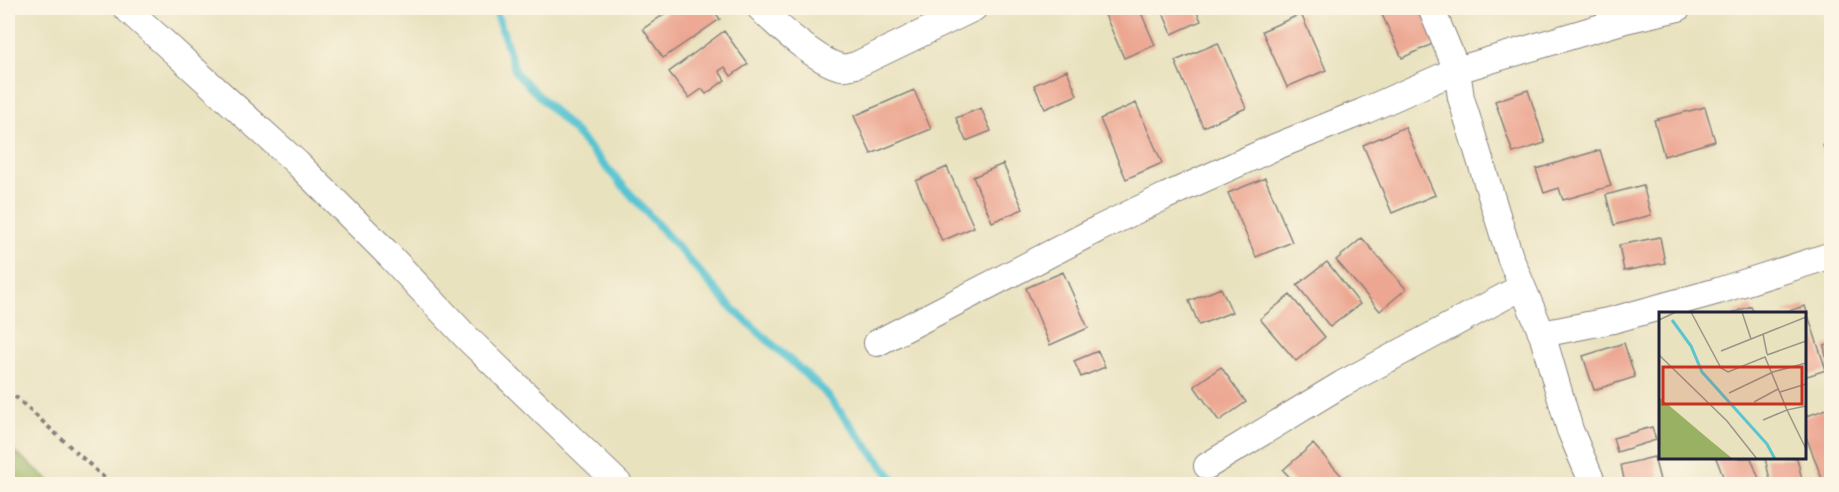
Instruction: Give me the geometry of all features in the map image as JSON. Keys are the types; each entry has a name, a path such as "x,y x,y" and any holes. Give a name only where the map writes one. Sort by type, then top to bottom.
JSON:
{"street":[{"path":"126,8 297,163 388,254 468,339 619,484"},
{"path":"760,8 772,21 821,58 843,68 856,65 974,8"},
{"path":"1431,8 1457,70 1461,98 1510,257 1542,334 1570,430 1593,484"},
{"path":"877,343 1166,196 1457,70 1624,20 1678,8"},
{"path":"1542,334 1613,320 1718,291 1832,255"},
{"path":"1207,466 1342,384 1522,287"}],"path":[{"path":"8,390 111,484"}],"green space":[{"path":"8,446 54,484 8,484"}],"building":[{"path":"673,8 712,8 720,19 663,58 643,29"},
{"path":"1102,8 1139,8 1155,45 1124,58"},
{"path":"1161,8 1195,8 1201,21 1172,34"},
{"path":"1379,8 1422,8 1437,42 1402,58"},
{"path":"1301,14 1326,70 1287,87 1262,31"},
{"path":"724,31 748,64 731,76 725,67 719,71 725,80 706,94 702,89 689,98 669,72"},
{"path":"1218,43 1246,108 1203,127 1175,61"},
{"path":"1067,70 1077,95 1045,109 1034,85"},
{"path":"914,90 931,129 871,154 854,116"},
{"path":"1528,90 1545,143 1513,153 1495,101"},
{"path":"1136,103 1162,163 1126,179 1100,119"},
{"path":"1705,107 1715,141 1664,156 1654,120"},
{"path":"981,108 991,131 966,141 956,118"},
{"path":"1405,127 1435,195 1392,213 1363,145"},
{"path":"1832,142 1832,170 1831,170 1823,145"},
{"path":"1600,150 1611,186 1563,200 1559,188 1544,193 1536,169"},
{"path":"1003,164 1023,209 992,222 973,177"},
{"path":"947,167 974,227 942,241 916,181"},
{"path":"1265,178 1292,242 1256,257 1228,193"},
{"path":"1643,185 1651,215 1614,225 1606,195"},
{"path":"1660,237 1665,263 1624,271 1619,245"},
{"path":"1362,238 1406,289 1380,311 1336,260"},
{"path":"1327,262 1360,304 1330,327 1297,285"},
{"path":"1063,272 1088,328 1050,345 1026,288"},
{"path":"1221,288 1232,312 1199,325 1189,301"},
{"path":"1290,295 1325,337 1296,361 1260,319"},
{"path":"1751,306 1753,312 1735,312"},
{"path":"1805,306 1826,370 1806,376 1806,312 1785,312"},
{"path":"1624,343 1635,377 1594,390 1583,356"},
{"path":"1832,344 1832,378 1830,378 1824,346"},
{"path":"1098,351 1105,367 1081,377 1074,361"},
{"path":"1221,367 1246,402 1219,421 1194,386"},
{"path":"1832,407 1832,484 1824,484 1806,436 1806,416"},
{"path":"1652,427 1656,440 1617,452 1613,438"},
{"path":"1313,444 1349,484 1296,484 1283,470"},
{"path":"1654,457 1661,484 1625,484 1621,465"},
{"path":"1716,459 1751,459 1761,484 1726,484"},
{"path":"1765,459 1797,459 1803,484 1771,484"}],"waterway":[{"path":"495,8 516,73 575,132 731,307 823,390 897,484"}]}
